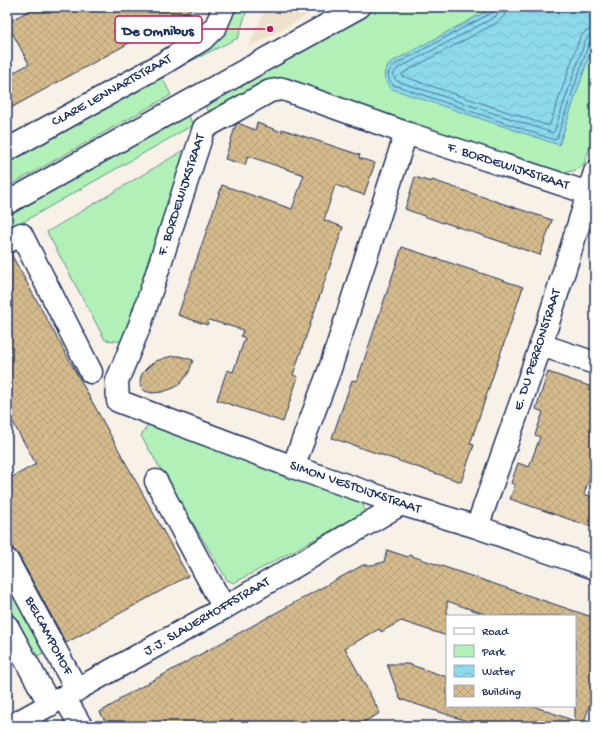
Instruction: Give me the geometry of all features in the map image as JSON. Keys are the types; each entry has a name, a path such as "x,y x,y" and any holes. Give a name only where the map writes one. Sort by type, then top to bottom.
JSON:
{"street":[{"name":"CLARE LENNARTSTRAAT","path":"7,150 164,63 203,39 216,26 224,7"},
{"path":"7,204 359,7"},
{"name":"F. BORDEWIJKSTRAAT","path":"118,401 117,381 140,325 204,128 270,91 283,89 406,133 588,193"},
{"path":"293,467 330,369 406,133"},
{"name":"E. DU PERRONSTRAAT","path":"476,527 541,346 595,172"},
{"path":"7,242 20,234 91,372"},
{"path":"541,346 595,363"},
{"name":"SIMON VESTDIJKSTRAAT","path":"118,401 293,467 595,568"},
{"path":"156,481 224,608"},
{"name":"J.J. SLAUERHOFFSTRAAT","path":"11,726 224,608 401,504"},
{"name":"BELCAMPOHOF","path":"7,560 64,697"},
{"path":"7,626 64,697 81,726"}],"shaded area":[{"path":"266,7 322,7 248,48"}],"green space":[{"path":"233,7 248,7 238,38 181,66 176,61"},
{"path":"380,7 494,7 392,62 386,68 384,75 559,145 595,38 595,133 584,164 576,170 558,173 287,82 210,113 204,105"},
{"path":"160,73 171,95 7,187 7,158"},
{"path":"187,112 193,125 7,231 7,210"},
{"path":"189,147 125,342 105,340 47,232"},
{"path":"148,424 362,501 365,512 234,583 227,580 141,436"},
{"path":"7,569 51,649 30,660 7,617"}],"water":[{"path":"494,7 595,7 595,38 559,145 392,89 386,82 384,75 392,62"}],"building":[{"path":"35,7 195,7 7,110 7,76 29,64 7,23"},
{"path":"238,123 255,130 257,123 282,132 282,129 360,155 359,158 375,163 364,195 335,185 324,220 343,227 293,375 298,377 283,422 217,400 227,370 233,372 245,338 241,336 243,330 209,320 207,325 178,315 222,185 292,209 304,175 248,156 245,165 225,159 236,124"},
{"path":"415,177 431,182 432,180 552,220 540,255 405,209"},
{"path":"402,247 523,287 470,444 474,445 461,482 332,438 352,380 357,381"},
{"path":"7,254 11,254 188,576 66,643 18,554 13,549 7,538 7,480 36,464 7,412"},
{"path":"173,356 193,360 189,372 181,383 174,388 162,392 152,393 145,391 141,387 140,383 141,376 144,371 156,361"},
{"path":"548,372 595,388 595,461 584,494 595,498 595,528 510,499 515,485 511,483 518,463 529,467 540,437 535,435 543,412 536,409"},
{"path":"387,550 408,557 409,555 595,618 595,687 583,726 482,726 400,699 387,664 408,664 446,677 446,707 536,707 575,721 576,615 487,615 447,601 446,636 401,621 381,632 379,629 345,648 380,713 356,726 108,726 100,712 119,701 119,699 363,565 372,565 384,562"}],"place":[{"name":"De Omnibus","path":"270,29"}]}
